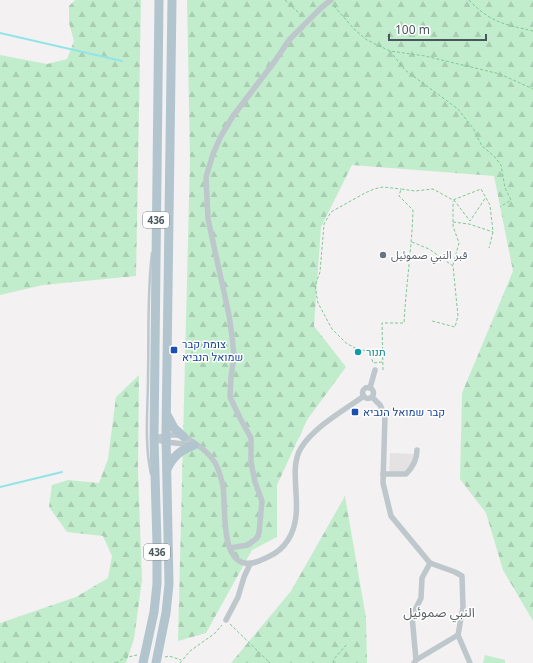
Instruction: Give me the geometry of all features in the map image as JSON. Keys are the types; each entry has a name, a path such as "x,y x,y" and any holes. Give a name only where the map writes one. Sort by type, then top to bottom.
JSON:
{"main road":[{"name":"436","path":"143,663 154,612 157,584 154,439 159,0"},
{"name":"436","path":"156,663 166,613 169,584 166,414 172,0"},
{"path":"166,414 174,428 184,437"},
{"path":"167,469 175,456 186,448 198,447"}],"street":[{"path":"230,548 248,545 257,538 259,533 262,501 250,462 251,438 230,397 234,357 232,336 229,315 208,219 206,177 213,154 233,116 289,40 330,1"},
{"path":"370,388 375,370"},
{"path":"364,396 364,390 367,387 370,388"},
{"path":"370,388 374,392 372,397"},
{"path":"154,439 184,437 214,461 218,468 223,487 230,548 235,558 239,561 250,564 273,555 281,549 291,534 296,517 296,468 300,449 323,425 364,396"},
{"path":"364,396 369,398 372,397 380,405 385,415 383,483 391,516 430,563 462,576 463,607 458,635 470,663"},
{"path":"166,438 198,447"},
{"path":"383,474 406,474 412,467 417,455 417,450"},
{"path":"430,563 422,578 421,598 412,616 415,661 458,635"},
{"path":"226,620 238,597 250,564"}],"lane":[{"path":"156,225 150,279 148,431 149,459 156,494"}],"path":[{"path":"285,0 308,21"},
{"path":"469,0 481,13 500,23 533,31"},
{"path":"330,1 355,30 367,40 390,51 425,56 500,74 533,89"},
{"path":"390,51 405,70 458,109 473,128 482,146 494,156 500,165 505,188 511,200 500,207"},
{"path":"383,362 373,363 370,352 355,348 346,343 332,329 318,302 315,286 320,272 324,224 331,212 341,205 374,188 383,187 416,191 434,189 453,200 470,220 486,197"},
{"path":"383,370 382,323 404,323 406,283 412,241 414,210 399,196 401,189"},
{"path":"453,200 481,189 490,205 493,232 489,248"},
{"path":"432,321 455,327 458,316 453,266 459,243 453,222 453,200"},
{"path":"453,222 470,224 493,232"},
{"path":"412,241 429,249 453,266"},
{"path":"180,663 190,652 214,634 226,620 270,663"},
{"path":"333,663 334,659 347,644"}],"shaded area":[{"path":"390,453 415,454 410,466 404,472 389,472"}],"green space":[{"path":"75,0 141,0 136,276 43,285 0,295 0,55 47,64 67,59 74,41 69,23 69,6"},
{"path":"187,0 533,0 533,621 503,570 486,513 460,479 462,393 513,271 494,176 352,165 321,227 314,326 346,367 307,420 277,485 277,537 252,550 206,633 178,641 190,160"},
{"path":"139,375 138,470 142,580 134,639 126,663 0,663 0,623 76,597 108,578 112,556 103,536 67,532 49,507 52,485 68,480 99,483 108,459 116,397"},
{"path":"345,496 366,618 367,663 231,663 291,591"},
{"path":"485,655 505,660 505,663 483,663"}],"waterway":[{"path":"0,33 122,61"},
{"path":"0,487 62,472"}],"place":[{"name":"قبر النبي صموئيل","path":"383,255"},
{"name":"צומת קבר שמואל הנביא","path":"174,350"},
{"name":"תנור","path":"358,352"},
{"name":"קבר שמואל הנביא","path":"355,412"}],"district":[{"name":"النبي صموئيل","path":"439,612"}]}
